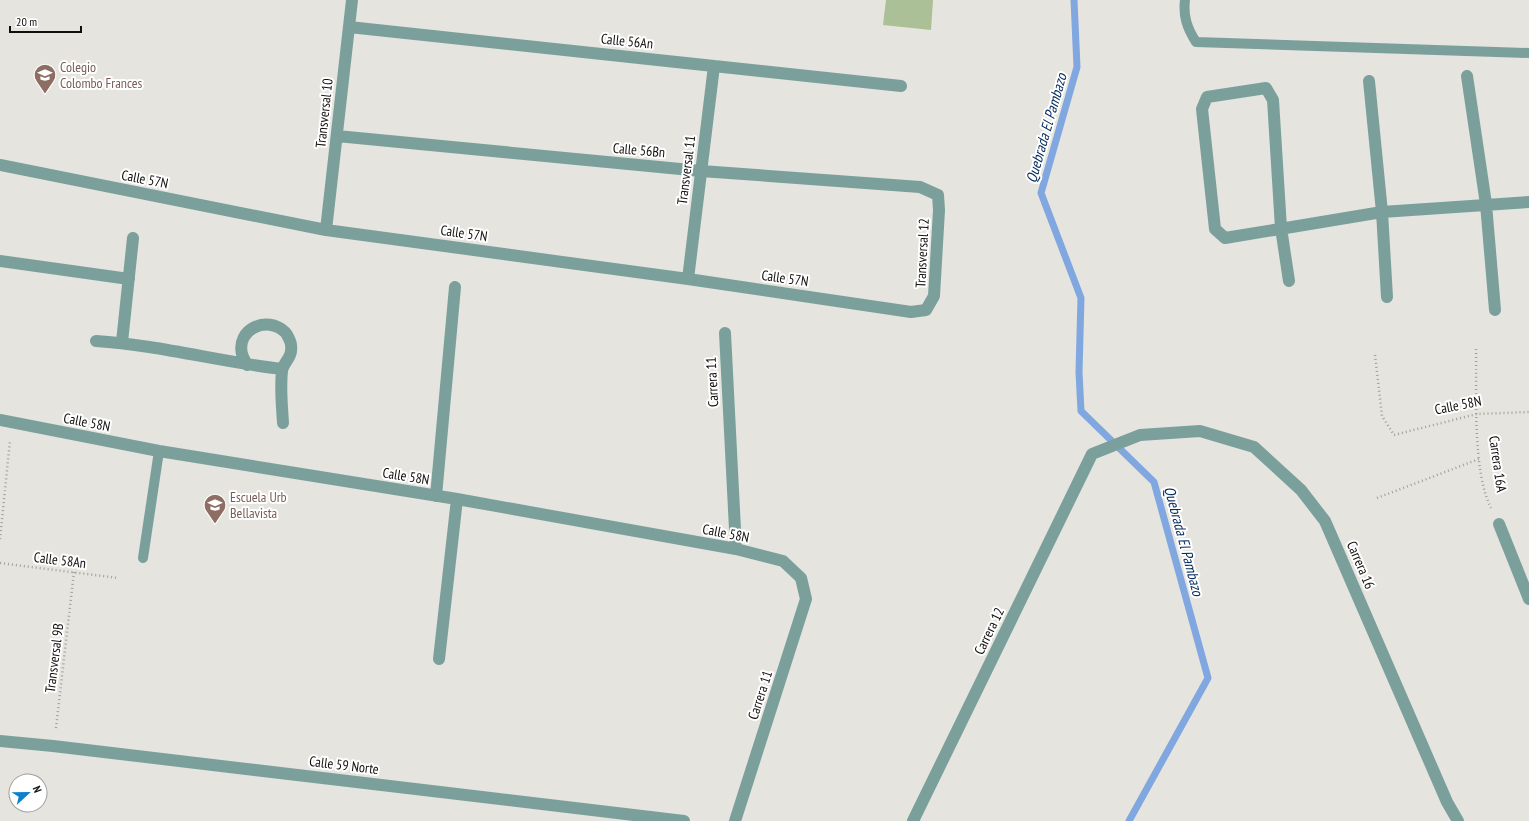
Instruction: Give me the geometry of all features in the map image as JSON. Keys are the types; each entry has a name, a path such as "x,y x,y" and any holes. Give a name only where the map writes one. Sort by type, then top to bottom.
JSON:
{"street":[{"name":"Transversal 10","path":"326,230 352,0"},
{"name":"Calle 56An","path":"349,27 901,86"},
{"name":"Transversal 11","path":"688,279 714,66"},
{"path":"1467,76 1486,204 1495,310"},
{"path":"1369,81 1382,212 1387,297"},
{"path":"1289,281 1281,228 1273,100 1266,88 1206,96 1202,109 1215,229 1225,238 1281,228 1382,212 1529,202"},
{"name":"Calle 56Bn","path":"337,136 701,171 920,187 938,195"},
{"name":"Calle 57N","path":"0,165 326,230 688,279 911,312 926,310"},
{"name":"Transversal 12","path":"926,310 934,296 939,210 938,195"},
{"path":"122,342 133,238"},
{"path":"0,261 128,279"},
{"path":"436,496 455,287"},
{"path":"247,365 242,353 243,340 250,329 263,324 276,325 286,333 292,345 290,358 282,369 283,424"},
{"name":"Carrera 11","path":"725,333 736,549"},
{"path":"96,341 122,342 247,365 282,369"},
{"name":"Calle 58N","path":"0,420 159,451 457,499 736,549 783,561 801,578"},
{"name":"Carrera 16","path":"1092,454 1140,435 1200,431 1254,447 1301,490 1325,521 1447,802 1458,821"},
{"name":"Carrera 12","path":"912,821 1092,454"},
{"path":"439,659 457,499"},
{"path":"1499,524 1529,599"},
{"name":"Carrera 11","path":"735,821 806,599 801,578"},
{"name":"Calle 59 Norte","path":"0,741 54,746 684,821"}],"lane":[{"path":"1185,0 1184,10 1187,29 1196,42 1529,53"},
{"path":"143,558 159,451"}],"path":[{"name":"Carrera 16A","path":"1476,349 1479,459 1485,497 1499,524"},
{"name":"Calle 58N","path":"1375,355 1382,416 1394,435 1477,414 1529,412"},
{"path":"0,539 12,423"},
{"path":"1377,498 1479,459"},
{"name":"Calle 58An","path":"0,563 118,578"},
{"name":"Transversal 9B","path":"54,746 74,572"}],"green space":[{"path":"886,0 933,0 931,30 883,25"}],"waterway":[{"name":"Quebrada El Pambazo","path":"1074,0 1077,67 1041,193 1081,298 1079,372 1081,411 1154,482 1208,678 1129,821"}],"place":[{"name":"Colegio Colombo Frances","path":"45,94"},
{"name":"Escuela Urb Bellavista","path":"215,524"}]}
